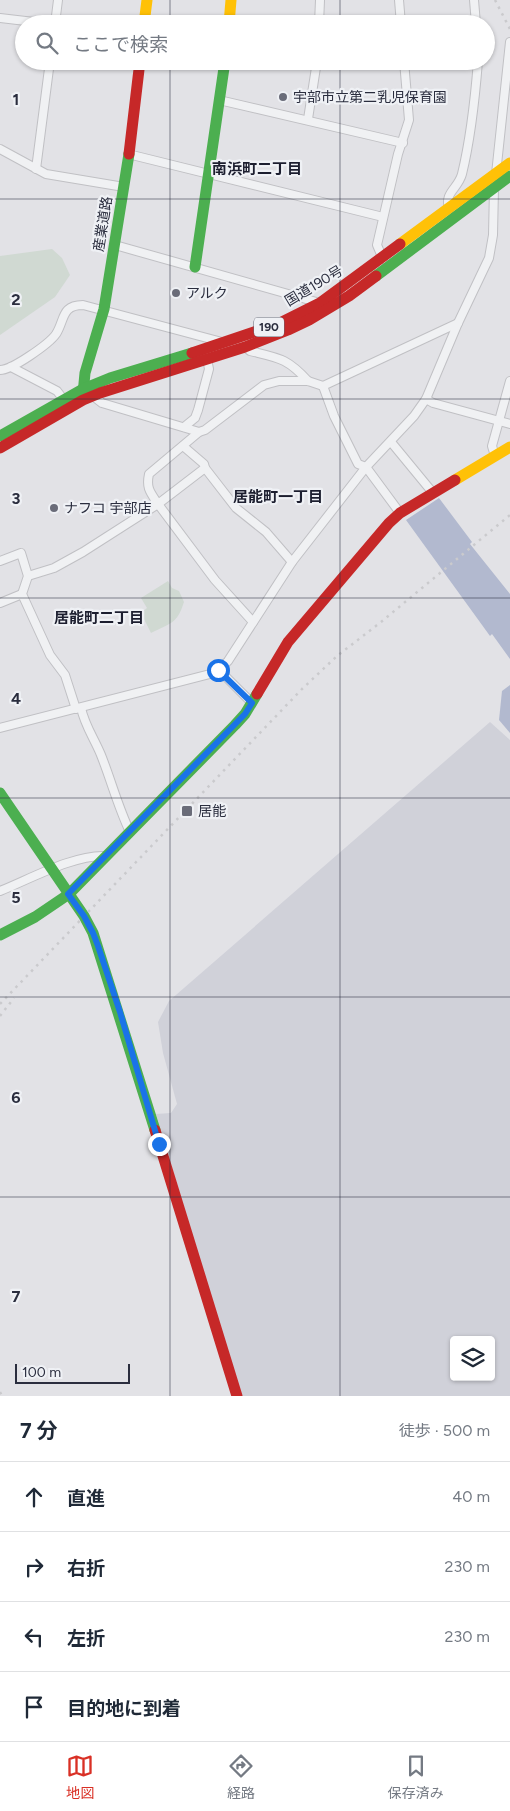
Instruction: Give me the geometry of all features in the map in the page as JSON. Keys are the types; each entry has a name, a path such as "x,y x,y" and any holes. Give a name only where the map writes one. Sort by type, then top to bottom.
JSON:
{"main road":[{"path":"145,15 147,0"},
{"path":"230,15 231,0"},
{"name":"産業道路","path":"86,395 90,359 104,312 115,245 139,70"},
{"path":"195,267 223,70"},
{"name":"国道190号","path":"0,436 64,400 241,348 272,337 329,309 449,209 510,163"},
{"name":"国道190号","path":"0,448 110,378 225,343 278,324 320,303 385,262 510,176"},
{"path":"0,935 35,917 68,894 235,725 252,703 288,642 389,523 433,493 510,447"},
{"path":"0,793 84,916 93,933 120,1012 237,1396"}],"street":[{"path":"55,15 58,0"},
{"path":"319,15 320,0"},
{"path":"399,0 400,15"},
{"path":"474,0 475,15"},
{"path":"0,18 15,20"},
{"path":"0,728 210,674 218,670 228,661 292,562 366,467 414,416 426,399 488,258 493,235 494,187 510,42"},
{"path":"36,168 49,70"},
{"path":"308,119 315,70"},
{"path":"385,262 376,245 398,154 409,120 405,70"},
{"path":"449,209 447,202 449,194 461,178 464,165 477,70"},
{"path":"219,100 403,142"},
{"path":"0,149 46,174 124,187"},
{"path":"128,154 383,217"},
{"path":"115,245 320,303"},
{"path":"0,370 11,367 50,340 56,334 66,311 75,305 83,305 278,358 294,366 308,381"},
{"path":"253,622 215,580 158,504 147,484 149,474 199,432 205,430 264,386 279,381 308,381 323,386 458,323"},
{"path":"272,337 268,349 278,358"},
{"path":"184,427 195,418 198,410 209,370 207,359"},
{"path":"11,367 57,391 64,400"},
{"path":"496,456 492,446 510,381"},
{"path":"323,386 334,416 358,464 366,467 400,514"},
{"path":"86,395 102,402 199,432"},
{"path":"426,399 433,403 510,424"},
{"path":"391,442 433,493"},
{"path":"182,446 204,464 205,468 236,508 266,532 292,562"},
{"path":"28,576 67,562 158,504 205,468"},
{"path":"0,561 21,553 28,576 22,594 50,655 65,675 78,708 98,748 123,818 130,832"},
{"path":"0,602 22,594"},
{"path":"218,670 252,703"},
{"path":"0,891 52,869 95,855 106,856"}],"shaded area":[{"path":"52,249 62,258 70,275 55,297 0,335 0,256"},
{"path":"168,581 172,588 179,591 184,602 176,619 151,633 142,615 142,612 147,608 141,598"},
{"path":"490,722 510,740 510,1396 241,1396 156,1114 171,1113 177,1104 163,1053 158,1022 169,1001"}],"water":[{"path":"439,498 472,542 470,544 510,594 510,659 492,634 490,636 406,520"},
{"path":"510,685 510,733 499,720 502,691"}],"railway":[{"path":"495,0 510,29"},
{"path":"0,1004 302,689 337,656 510,515"},
{"path":"0,1016 14,998"},
{"path":"0,1392 2,1396"}],"traffic: fast":[{"path":"195,267 224,70"},
{"path":"83,394 85,373 104,309 129,154"},
{"path":"376,276 510,176"},
{"path":"0,436 83,389 110,378 192,353"},
{"path":"0,935 35,917 69,894 235,725 245,714 257,694"},
{"path":"0,793 84,916 93,933 155,1130"}],"traffic: slow":[{"path":"145,15 147,0"},
{"path":"230,15 231,0"},
{"path":"400,244 510,163"},
{"path":"455,480 510,447"}],"traffic: jam":[{"path":"129,154 139,70"},
{"path":"192,353 278,324 320,303 400,244"},
{"path":"0,448 83,400 100,393 245,347 288,330 349,296 376,276"},
{"path":"257,694 288,642 389,523 400,513 455,480"},
{"path":"155,1130 237,1396"}],"place":[{"name":"宇部市立第二乳児保育園","path":"283,97"},
{"name":"アルク","path":"176,293"},
{"name":"ナフコ 宇部店","path":"54,508"},
{"name":"居能","path":"187,811"}],"district":[{"name":"南浜町二丁目","path":"257,169"},
{"name":"居能町一丁目","path":"278,497"},
{"name":"居能町二丁目","path":"99,618"}],"route":[{"path":"159,1144 120,1012 98,946 84,916 68,894 245,714 252,703 218,670"}]}
